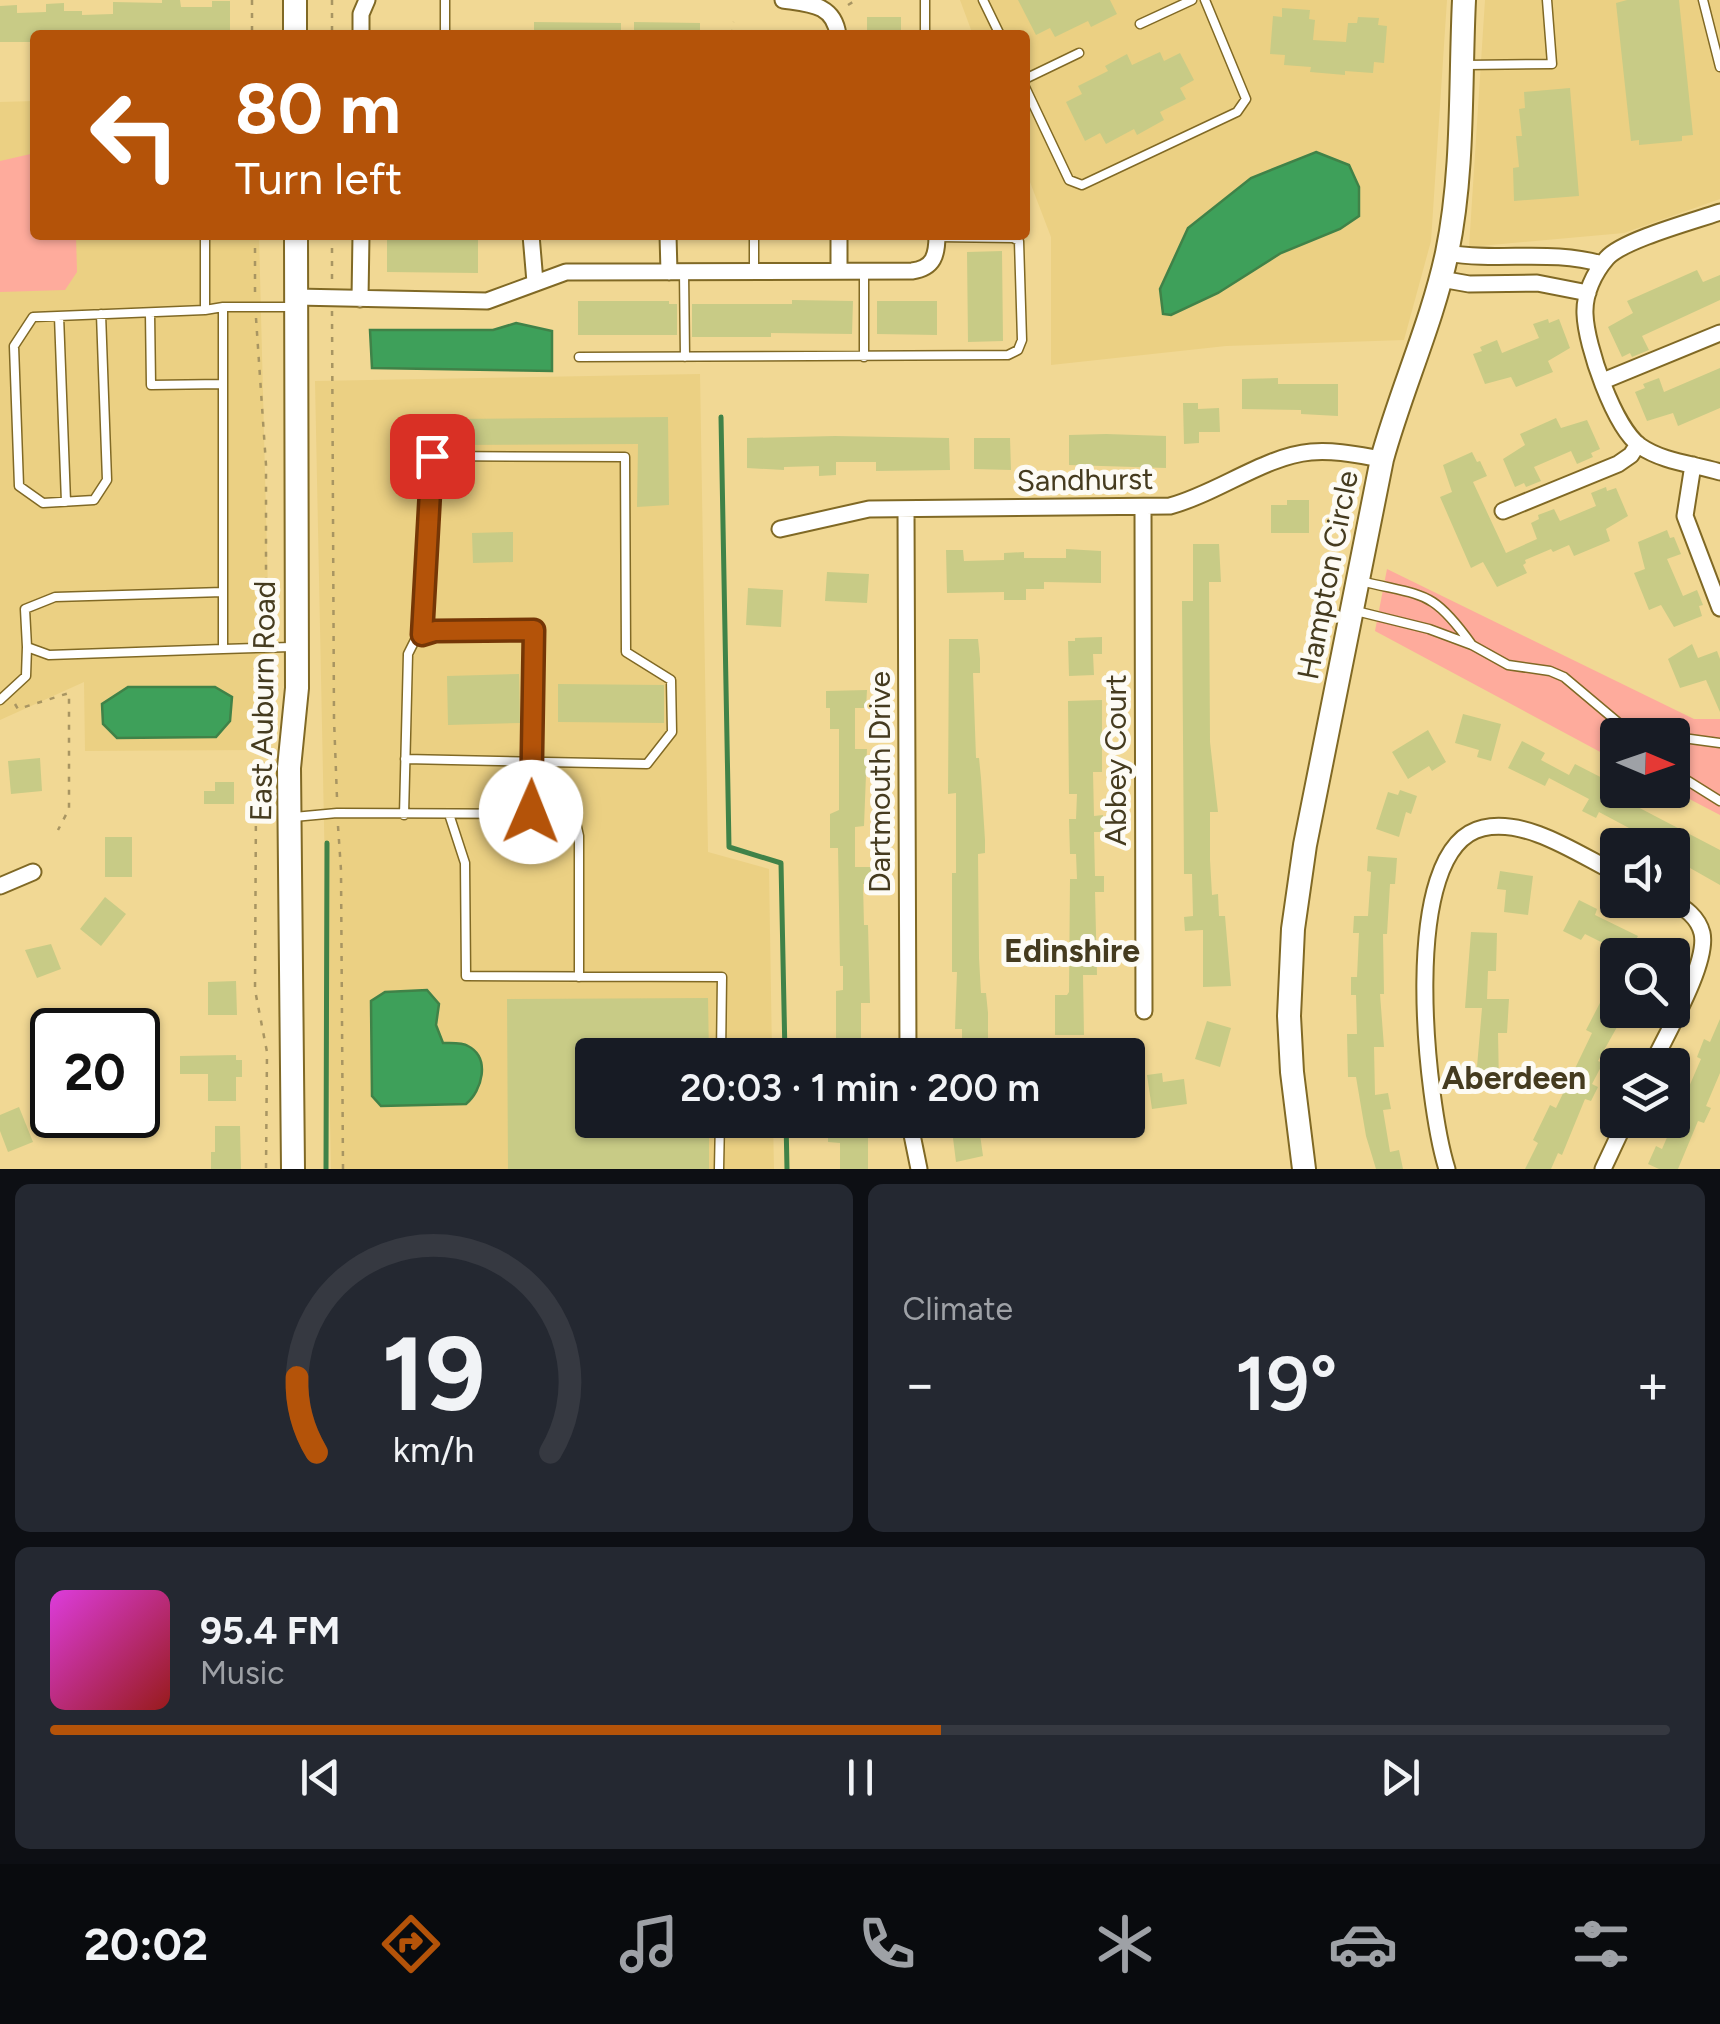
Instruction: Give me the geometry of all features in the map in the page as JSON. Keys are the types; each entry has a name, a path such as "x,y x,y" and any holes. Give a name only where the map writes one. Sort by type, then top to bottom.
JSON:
{"street":[{"path":"295,0 296,30"},
{"path":"360,30 360,14 367,0"},
{"path":"783,0 827,4 837,30"},
{"name":"Hampton Circle","path":"1304,1169 1290,1034 1293,930 1305,845 1382,459 1447,253 1455,196 1464,0"},
{"path":"1720,212 1614,252 1602,264 1588,292 1586,328 1622,428 1638,444 1659,456 1720,472"},
{"name":"East Auburn Road","path":"293,1169 290,817 296,648 296,240"},
{"path":"360,299 361,240"},
{"path":"531,240 535,282"},
{"path":"669,240 676,272"},
{"path":"839,240 839,271"},
{"path":"296,302 487,301 566,272 922,270 937,254 938,240"},
{"path":"1447,253 1474,258 1556,256 1602,264"},
{"path":"1505,257 1506,284"},
{"path":"1441,279 1469,284 1552,285 1588,292"},
{"path":"1603,381 1720,333"},
{"path":"1503,511 1618,464 1638,444"},
{"name":"Sandhurst","path":"780,528 851,512 1170,506 1196,499 1289,456 1333,452 1382,459"},
{"path":"1693,464 1685,516 1720,608"},
{"name":"Abbey Court","path":"1143,508 1144,1011"},
{"name":"Dartmouth Drive","path":"906,509 908,1038"},
{"path":"1447,1169 1436,1119 1425,1014 1430,922 1444,859 1453,845 1475,830 1500,826 1541,836 1600,865"},
{"path":"0,886 33,872"},
{"path":"1660,1048 1694,974 1704,939 1690,914"},
{"path":"912,1138 918,1169"},
{"path":"1603,1169 1618,1138"}],"lane":[{"path":"445,0 445,30"},
{"path":"925,0 925,30"},
{"path":"983,0 998,30"},
{"path":"1140,24 1192,0"},
{"path":"1030,94 1070,180 1082,185 1237,112 1246,99 1205,0"},
{"path":"1461,65 1552,64 1547,0"},
{"path":"1702,0 1720,67"},
{"path":"1030,80 1079,53"},
{"path":"205,240 206,310"},
{"path":"754,240 754,272"},
{"path":"580,357 1008,355 1018,350 1022,340 1017,240"},
{"path":"864,271 864,356"},
{"path":"676,272 685,357"},
{"path":"101,314 107,480 94,500 43,503 19,486 14,346 33,317 296,302"},
{"path":"223,307 223,649"},
{"path":"150,312 151,385 223,384"},
{"path":"60,316 66,502"},
{"path":"404,759 647,764 672,732 671,680 626,652 625,457 432,456 422,635"},
{"path":"1358,580 1416,593 1436,602 1449,612 1472,646"},
{"path":"0,700 26,676 26,609 55,597 223,592"},
{"path":"1352,610 1409,623 1508,664 1550,671 1564,677 1613,718"},
{"path":"404,814 408,654 418,636 435,631 534,630 531,812"},
{"path":"26,647 48,655 296,648"},
{"path":"1690,739 1720,743"},
{"path":"1690,782 1720,801"},
{"path":"290,817 337,813 563,812 577,818 579,976"},
{"path":"448,814 465,863 466,976 722,978 721,1038"},
{"path":"719,1169 720,1138"}],"path":[{"path":"252,0 252,30"},
{"path":"332,0 332,30"},
{"path":"848,5 856,0"},
{"path":"733,30 734,22"},
{"path":"255,240 256,296"},
{"path":"332,240 332,286"},
{"path":"332,310 337,803"},
{"path":"256,322 266,465 266,631"},
{"path":"266,662 266,745 256,801 256,990 267,1052 266,1169"},
{"path":"14,702 18,709 68,692 69,809 58,830"},
{"path":"338,822 342,870 342,1169"}],"shaded area":[{"path":"960,0 1447,0 1431,241 1404,340 1226,346 1051,365 1051,237 1030,182 1030,30 971,30"},
{"path":"1485,0 1720,0 1720,199 1624,233 1469,247"},
{"path":"30,101 30,240 259,240 272,750 85,751 84,682 0,720 0,102"},
{"path":"1316,152 1349,165 1359,187 1359,216 1340,229 1281,253 1218,293 1171,315 1163,314 1160,289 1188,228 1251,178"},
{"path":"30,154 30,240 76,240 77,272 65,290 0,292 0,161"},
{"path":"516,323 552,331 552,371 372,368 370,330 493,330"},
{"path":"700,374 708,852 769,869 772,1038 575,1038 575,1138 773,1138 774,1169 331,1169 315,381"},
{"path":"1387,569 1694,719 1720,719 1720,815 1690,799 1690,718 1600,718 1600,752 1375,631"},
{"path":"128,687 215,687 232,697 230,721 216,737 117,738 103,724 102,704"},
{"path":"427,990 439,1004 436,1025 443,1043 468,1046 480,1058 480,1083 466,1104 381,1106 372,1096 371,1001 385,992"}],"building":[{"path":"180,0 181,7 212,7 212,1 230,1 230,30 30,30 30,42 0,42 0,6 17,5 17,13 46,12 46,4 64,3 64,11 82,11 82,15 113,14 113,2"},
{"path":"1018,0 1110,0 1117,14 1091,27 1088,21 1055,37 1050,28 1036,35"},
{"path":"1679,0 1693,135 1682,136 1682,141 1639,145 1639,140 1631,141 1616,3"},
{"path":"1282,8 1310,10 1309,19 1315,20 1313,40 1346,42 1348,23 1357,23 1358,17 1379,18 1378,25 1387,26 1384,63 1374,62 1373,73 1345,71 1345,75 1284,65 1285,55 1270,54 1273,16 1282,17"},
{"path":"867,17 901,17 901,30 867,30"},
{"path":"534,22 621,23 621,30 534,30"},
{"path":"634,22 700,23 700,30 634,30"},
{"path":"1160,52 1164,61 1180,53 1194,80 1180,88 1186,99 1160,112 1164,120 1137,135 1134,129 1106,144 1100,133 1085,141 1066,102 1082,94 1078,86 1108,71 1105,66 1127,54 1132,65"},
{"path":"1570,88 1579,196 1514,201 1513,168 1519,167 1516,136 1522,136 1519,109 1525,108 1524,92"},
{"path":"387,240 478,240 478,273 387,272"},
{"path":"1002,251 1003,341 968,342 967,252"},
{"path":"1697,270 1703,282 1720,275 1720,300 1642,336 1649,350 1622,357 1608,327 1633,313 1627,301"},
{"path":"792,300 853,301 852,334 692,337 692,304 792,304"},
{"path":"578,301 669,301 677,304 677,335 578,335"},
{"path":"877,301 937,301 937,335 877,334"},
{"path":"1548,319 1549,323 1559,319 1570,348 1548,361 1553,372 1516,387 1511,377 1485,384 1473,354 1497,340 1502,353 1539,338 1533,324"},
{"path":"1720,368 1720,408 1678,426 1673,413 1647,421 1635,392 1645,388 1643,384 1659,378 1664,392"},
{"path":"1278,378 1278,384 1338,384 1338,416 1301,414 1301,410 1242,409 1242,379"},
{"path":"1183,403 1198,403 1198,409 1219,408 1220,432 1199,432 1199,443 1184,444"},
{"path":"668,417 669,505 637,507 638,444 446,445 447,419"},
{"path":"1556,418 1561,428 1587,420 1600,449 1577,464 1571,451 1534,467 1541,481 1515,487 1503,459 1525,445 1520,434"},
{"path":"1069,435 1166,436 1166,468 1069,465"},
{"path":"747,438 949,438 950,470 876,471 876,462 836,462 836,475 819,476 819,466 784,470 747,468"},
{"path":"974,438 1010,438 1011,470 974,469"},
{"path":"1472,452 1487,476 1473,482 1506,553 1537,539 1531,523 1539,519 1538,515 1554,509 1560,521 1596,506 1591,493 1606,487 1607,491 1616,488 1628,516 1606,529 1610,541 1574,556 1569,545 1553,552 1551,549 1525,560 1527,573 1497,587 1483,562 1471,568 1440,497 1452,492 1443,465"},
{"path":"1287,500 1309,500 1309,533 1271,533 1271,505 1287,505"},
{"path":"1667,530 1681,554 1667,559 1683,596 1697,590 1703,605 1699,606 1702,616 1674,627 1661,605 1649,610 1634,573 1645,569 1638,542"},
{"path":"513,532 513,562 473,563 472,533"},
{"path":"1193,544 1219,544 1221,582 1209,582 1210,742 1218,812 1210,812 1210,860 1212,895 1218,894 1219,916 1225,916 1231,986 1203,987 1203,930 1185,931 1184,917 1193,916 1192,874 1184,874 1182,601 1193,601"},
{"path":"1066,549 1101,551 1101,583 1044,582 1044,589 1026,589 1026,600 1004,600 1004,592 947,593 946,550 963,550 964,561 1004,560 1004,553 1024,552 1024,558 1066,558"},
{"path":"827,572 869,574 867,603 825,601"},
{"path":"748,588 783,590 781,627 746,625"},
{"path":"1102,637 1102,654 1093,654 1094,675 1069,676 1068,641"},
{"path":"949,639 978,639 980,673 973,673 976,758 985,840 985,853 978,854 979,958 981,993 986,993 988,1038 962,1038 962,1029 955,1029 957,972 952,972 952,873 956,873 956,793 948,794"},
{"path":"1692,644 1698,658 1717,651 1720,712 1706,680 1680,688 1668,659"},
{"path":"519,674 520,723 448,725 447,676"},
{"path":"558,684 664,685 664,723 558,722"},
{"path":"867,690 866,708 855,708 855,749 867,749 864,826 855,827 855,867 872,867 872,884 863,884 870,1003 861,1003 861,1038 836,1038 836,991 843,990 843,966 838,848 830,848 830,814 839,810 839,729 830,729 826,691"},
{"path":"1102,700 1102,772 1093,772 1094,816 1103,815 1103,832 1094,832 1095,876 1104,876 1104,892 1095,892 1097,975 1083,975 1084,1035 1055,1035 1055,995 1069,992 1070,879 1077,879 1076,854 1070,854 1069,819 1076,819 1077,794 1069,794 1068,701"},
{"path":"1463,714 1501,724 1491,761 1477,757 1479,750 1455,743"},
{"path":"1428,730 1446,762 1432,771 1429,766 1408,779 1392,752"},
{"path":"1522,741 1545,753 1541,760 1569,775 1575,764 1600,777 1600,808 1640,808 1678,828 1629,828 1599,812 1596,818 1582,811 1589,799 1549,778 1545,786 1508,768"},
{"path":"40,758 42,791 11,794 8,761"},
{"path":"215,782 234,782 234,804 204,804 204,791 215,791"},
{"path":"1400,790 1417,796 1411,814 1406,812 1399,837 1376,829 1388,792 1398,795"},
{"path":"1690,834 1720,850 1720,885 1690,868"},
{"path":"105,837 132,837 132,877 105,877"},
{"path":"1368,856 1397,858 1395,884 1390,884 1387,934 1383,934 1384,994 1380,994 1384,1047 1374,1047 1375,1095 1388,1093 1391,1109 1383,1110 1390,1152 1399,1150 1403,1169 1376,1169 1356,1077 1348,1077 1347,1034 1357,1034 1356,995 1351,995 1351,977 1357,977 1359,933 1353,933 1354,916 1368,916"},
{"path":"1500,871 1533,876 1528,915 1504,912 1506,890 1497,889"},
{"path":"105,897 126,914 101,946 80,929"},
{"path":"1579,900 1597,909 1595,915 1638,936 1600,938 1600,942 1585,934 1581,940 1563,931"},
{"path":"1471,932 1497,933 1496,971 1488,971 1487,999 1509,999 1507,1033 1498,1033 1499,1084 1471,1085 1470,1067 1477,1067 1482,1008 1465,1008"},
{"path":"51,944 61,969 37,978 25,950"},
{"path":"236,981 237,1015 208,1015 208,982"},
{"path":"708,998 709,1038 575,1038 575,1138 709,1138 709,1169 508,1169 507,999"},
{"path":"1600,1003 1600,1028 1616,1028 1605,1048 1600,1048 1600,1069 1592,1084 1598,1087 1591,1101 1585,1099 1562,1155 1558,1153 1551,1169 1525,1169 1538,1143 1533,1140 1550,1105 1556,1108 1592,1033 1586,1030"},
{"path":"1720,1019 1720,1073 1706,1106 1711,1108 1704,1123 1698,1121 1678,1169 1659,1169 1648,1164 1656,1146 1662,1149 1667,1138 1690,1138 1690,1084 1701,1059 1697,1057 1704,1039 1710,1042"},
{"path":"1207,1021 1231,1028 1220,1067 1195,1059"},
{"path":"236,1055 236,1060 242,1060 242,1077 236,1077 236,1101 208,1101 208,1074 180,1074 180,1056"},
{"path":"1162,1073 1163,1082 1184,1079 1187,1104 1152,1109 1147,1075"},
{"path":"19,1107 33,1142 8,1152 0,1131 0,1115"},
{"path":"215,1126 240,1126 241,1169 211,1169"},
{"path":"828,1138 868,1138 868,1169 840,1169 840,1143 828,1142"},
{"path":"953,1138 980,1138 983,1156 956,1162"}],"waterway":[{"path":"721,417 729,847 781,863 785,1038"},
{"path":"326,1169 327,843"},
{"path":"786,1138 787,1169"}],"district":[{"name":"Edinshire","path":"1072,951"},
{"name":"Aberdeen","path":"1514,1078"}],"route":[{"path":"432,456 422,635 435,631 534,630 531,812"}]}
